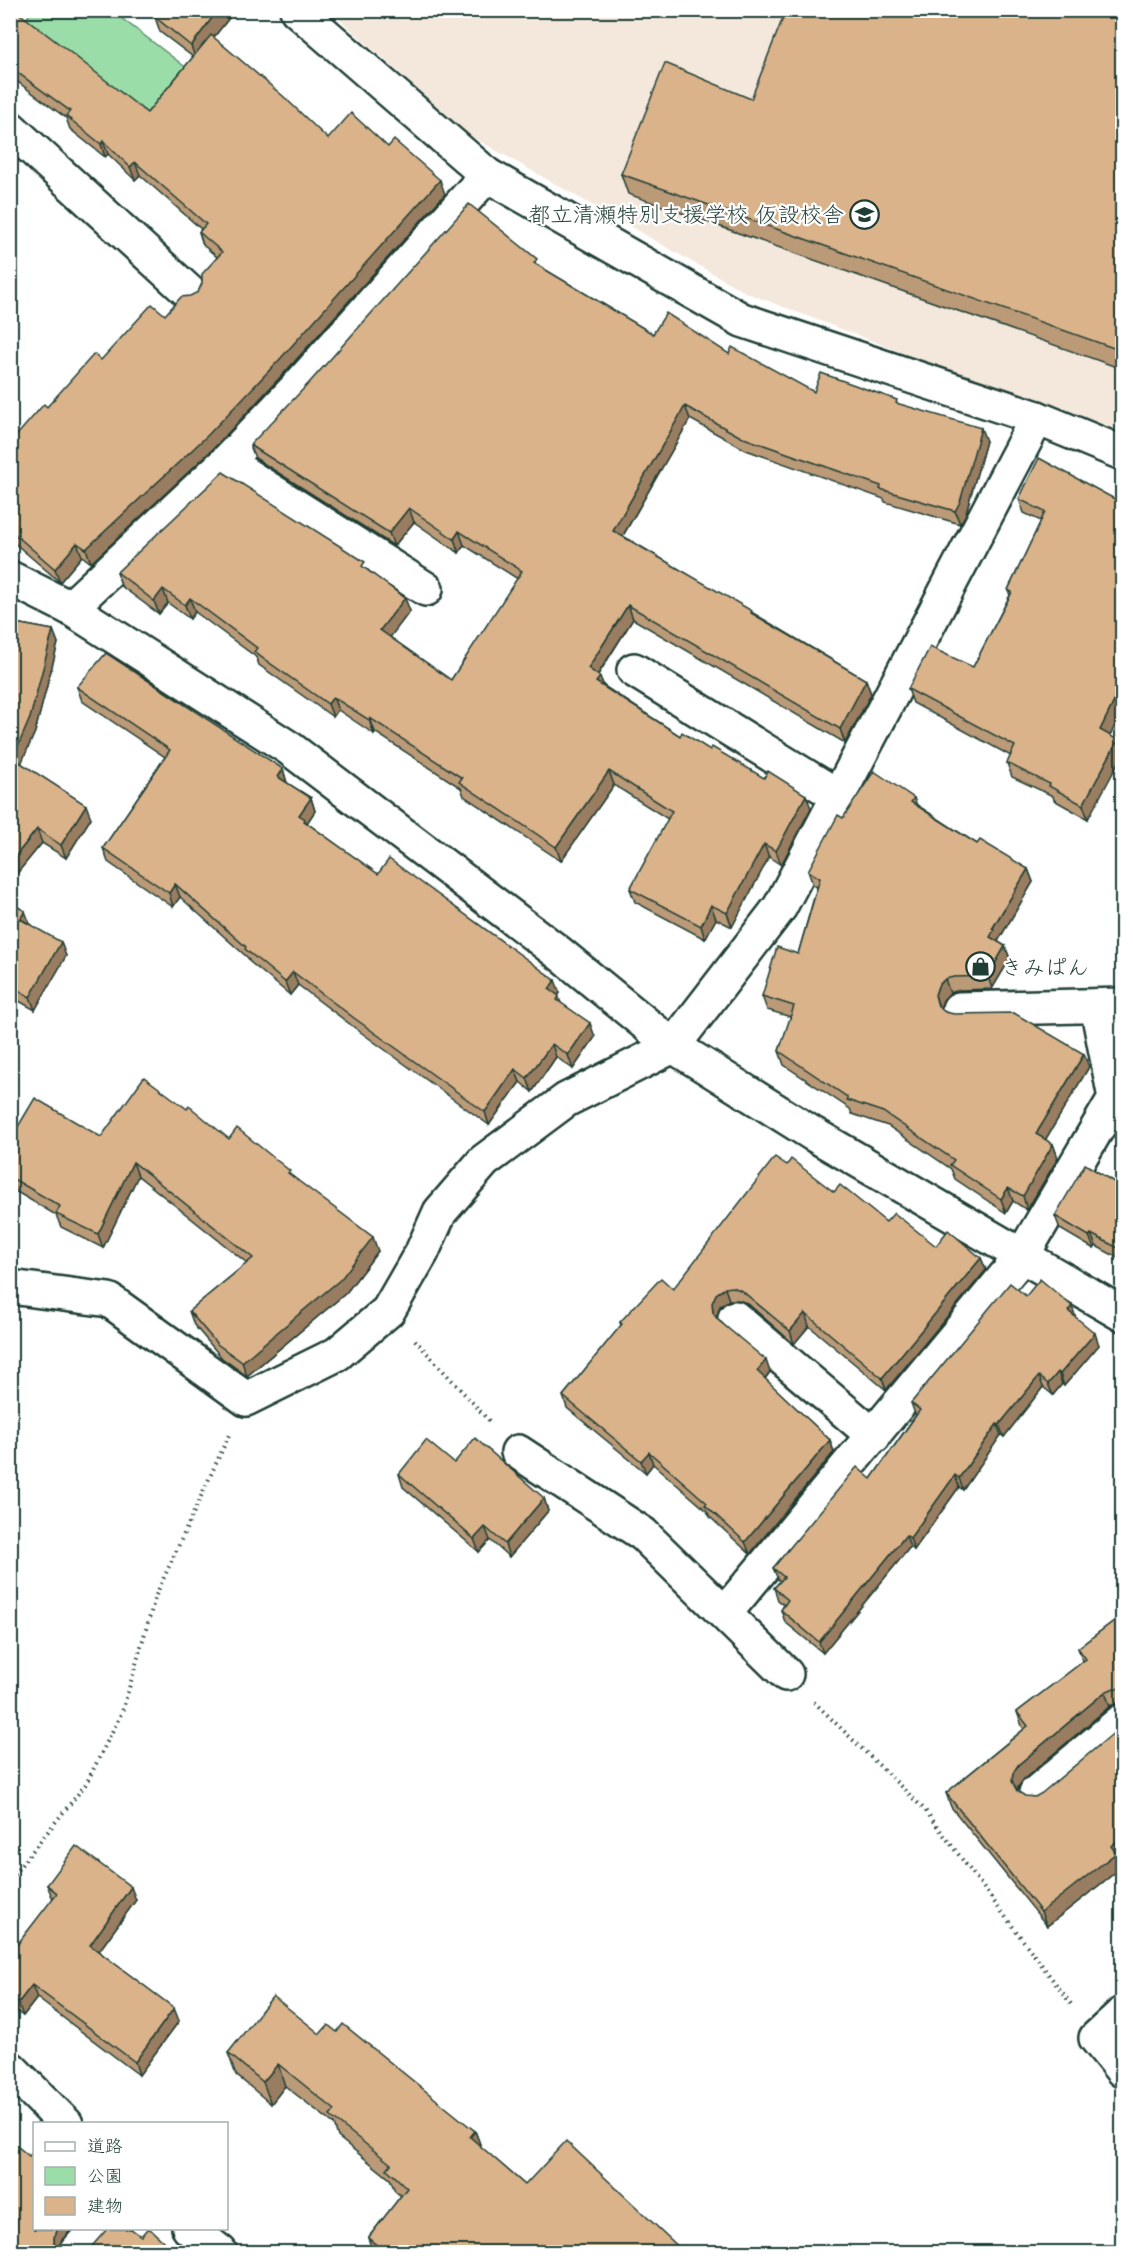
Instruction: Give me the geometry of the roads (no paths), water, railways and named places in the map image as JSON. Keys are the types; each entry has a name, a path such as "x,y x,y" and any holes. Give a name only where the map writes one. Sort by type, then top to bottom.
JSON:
{"street":[{"path":"297,10 487,175 742,320 1037,418 1122,453"},
{"path":"10,128 189,292"},
{"path":"70,608 226,462 300,384 487,175"},
{"path":"10,1289 18,1288 109,1300 246,1399 337,1353 388,1311 422,1252 440,1212 484,1161 566,1100 673,1046 780,907 1037,418"},
{"path":"226,462 426,589"},
{"path":"10,578 70,608 289,747 559,953 673,1046 813,1134 1122,1314"},
{"path":"634,670 838,796"},
{"path":"725,1613 1022,1256 1115,1098 1110,1006 959,1009"},
{"path":"735,1318 874,1436"},
{"path":"518,1452 644,1534 786,1674"},
{"path":"1036,1793 1122,1721"},
{"path":"1122,2014 1096,2038 1122,2070"},
{"path":"10,2068 64,2122"},
{"path":"76,2253 96,2230"},
{"path":"190,2230 220,2253"}],"place":[{"name":"都立清瀬特別支援学校 仮設校舎","path":"865,214"},
{"name":"きみぱん","path":"980,967"}]}
